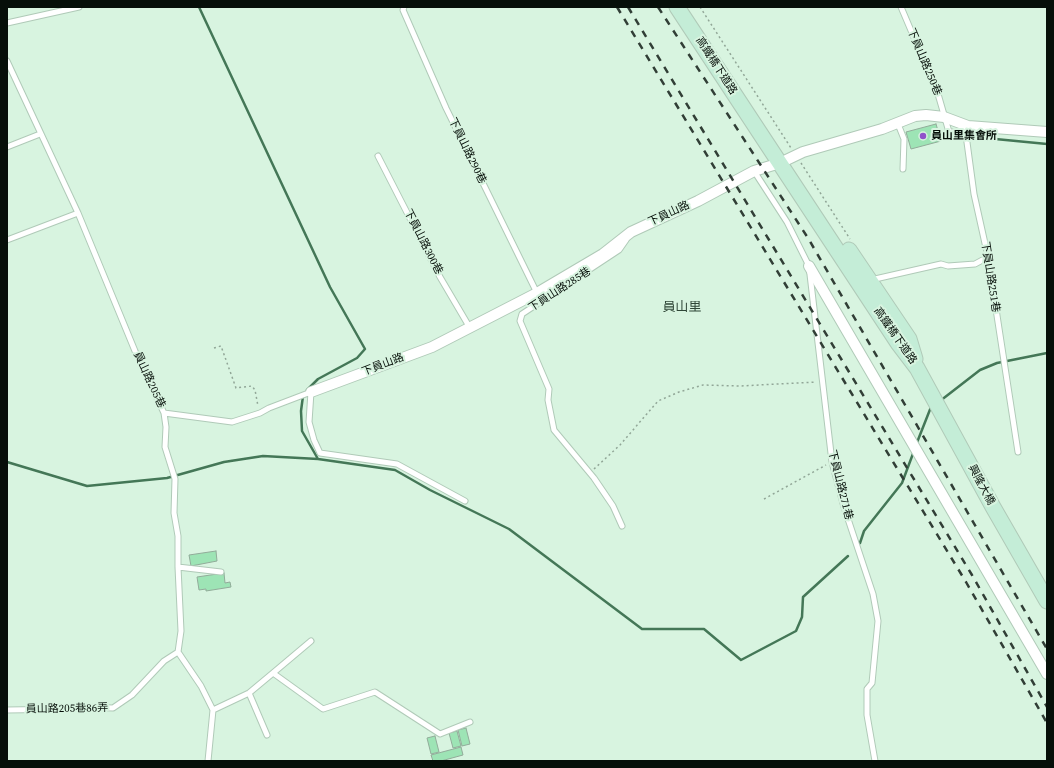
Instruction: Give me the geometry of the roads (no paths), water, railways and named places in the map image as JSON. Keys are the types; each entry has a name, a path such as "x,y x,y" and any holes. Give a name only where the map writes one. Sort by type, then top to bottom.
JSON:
{"street":[{"name":"高鐵橋下道路","path":"677,7 788,159"},
{"name":"高鐵橋下道路","path":"689,7 788,159 909,339 917,368"},
{"name":"下員山路","path":"312,392 432,347 470,328 537,293 603,254 631,232 698,201 754,170 898,124 915,116 935,115 968,126 1047,132"},
{"path":"809,266 1047,674"},
{"name":"興隆大橋","path":"917,368 993,507 1047,601"}],"lane":[{"path":"7,23 79,7"},
{"name":"下員山路290巷","path":"404,7 403,10 446,108 537,293"},
{"name":"下員山路250巷","path":"901,7 938,94 944,117"},
{"name":"員山路205巷","path":"7,61 78,213 135,351 164,413 166,427 165,446 175,479 174,512 178,536 181,630 178,652"},
{"name":"下員山路251巷","path":"944,117 949,132 961,132 966,135 974,194 988,257 1001,353 1018,452"},
{"path":"898,124 904,139 902,169"},
{"path":"7,147 40,134"},
{"name":"下員山路300巷","path":"378,156 440,277 470,328"},
{"name":"下員山路271巷","path":"754,170 788,222 809,266 832,462 844,508 873,594 878,621 872,683 867,689 867,715 875,761"},
{"path":"7,240 78,213"},
{"name":"下員山路285巷","path":"622,526 613,506 590,473 554,430 548,400 549,389 520,321 522,314 619,250 631,232"},
{"path":"875,279 941,264 948,266 975,264 988,257"},
{"path":"164,413 232,422 260,413 269,408 312,392 309,422 314,440 320,453 398,464 465,501"},
{"path":"178,568 221,572"},
{"path":"213,710 249,693 311,641"},
{"path":"178,652 199,681 213,710 208,761"},
{"name":"員山路205巷86弄","path":"7,710 73,709 81,707 114,708 132,695 164,660 178,652"},
{"path":"273,672 323,709 375,692 440,734 470,722"},
{"path":"249,693 267,735"}],"waterway":[{"path":"199,7 330,287 365,349 357,358 318,379 307,390"},
{"path":"985,138 1047,144"},
{"path":"940,401 980,370 997,363 1047,353"},
{"path":"303,396 301,411 302,431 318,459"},
{"path":"916,445 931,407"},
{"path":"860,543 864,531 902,483 914,451"},
{"path":"7,462 87,486 167,478 224,462 263,456 318,459 395,470 430,490 509,529 642,629 704,629 741,660 796,631 802,617 803,597 848,556"}],"railway":[{"path":"617,7 966,582 1047,723"},
{"path":"628,7 972,575 1047,707"},
{"path":"658,7 808,238 1047,649"}],"place":[{"name":"員山里集會所","path":"923,136"}],"district":[{"name":"員山里","path":"682,308"}]}
